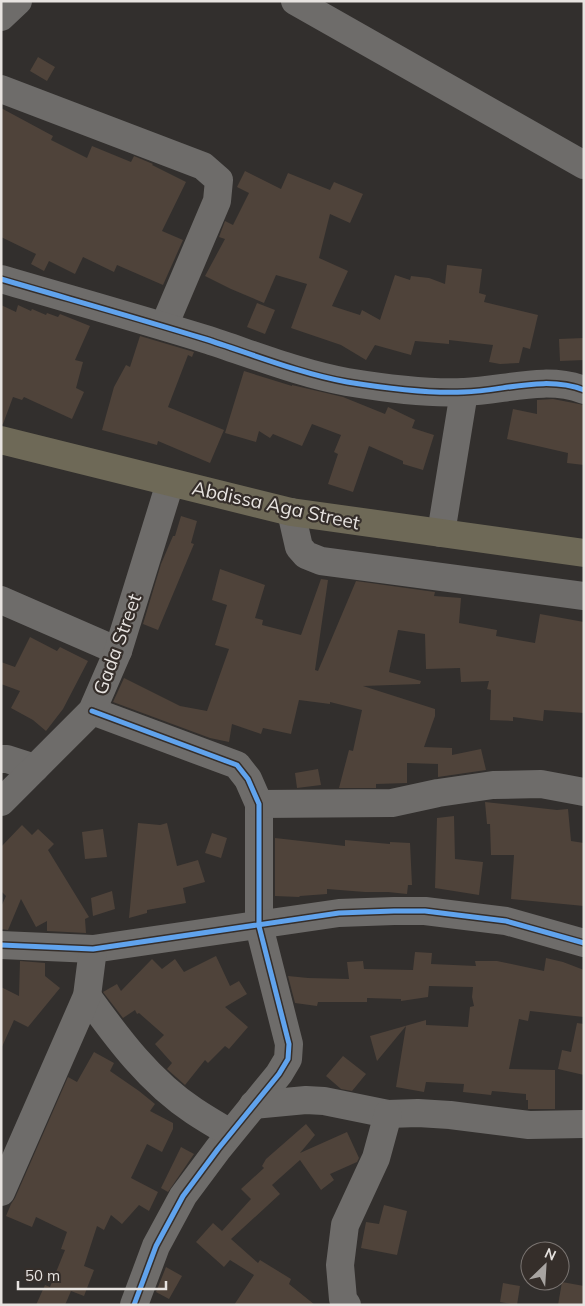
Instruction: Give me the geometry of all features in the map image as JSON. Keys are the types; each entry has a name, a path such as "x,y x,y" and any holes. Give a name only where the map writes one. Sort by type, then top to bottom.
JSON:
{"highway":[{"name":"Abdissa Aga Street","path":"1,440 291,512 584,554"}],"street":[{"path":"1,17 18,1"},
{"path":"295,1 584,165"},
{"path":"1,89 203,166 219,180 217,201 164,326"},
{"path":"1,279 164,326 301,370 344,381 418,390 464,392 524,385 558,385 584,390"},
{"path":"441,533 464,392"},
{"name":"Gada Street","path":"1,802 92,711 118,651 170,483"},
{"path":"291,512 299,547 306,554 321,561 584,596"},
{"path":"1,600 118,651"},
{"path":"92,711 237,765 248,779 259,804 259,926 289,1044 288,1059 284,1066 230,1133 183,1196 168,1221 156,1246 134,1305"},
{"path":"1,759 8,759 35,768"},
{"path":"259,804 392,803 438,793 493,785 540,784 584,792"},
{"path":"1,945 93,950 339,914 425,912 506,921 584,943"},
{"path":"1,1192 87,996 93,950"},
{"path":"87,996 136,1060 165,1088 193,1110 230,1133"},
{"path":"253,1105 306,1100 388,1114 450,1115 529,1125 584,1124"},
{"path":"348,1305 343,1299 340,1265 345,1225 376,1158 388,1114"}],"building":[{"path":"38,57 55,67 47,81 30,71"},
{"path":"1,108 53,136 51,140 87,158 92,146 131,162 134,156 186,182 162,231 183,240 163,285 117,265 114,272 83,257 75,274 49,261 44,271 31,264 36,254 1,237"},
{"path":"245,171 281,189 288,173 330,190 334,182 363,194 350,223 330,214 319,258 348,271 332,306 360,315 362,310 380,320 395,275 410,280 411,276 429,278 445,284 447,265 482,269 479,293 486,295 484,302 538,315 530,349 523,347 519,363 500,364 489,362 493,345 449,340 449,344 415,341 411,355 375,345 366,360 341,345 291,328 307,284 276,275 264,303 205,276 225,239 219,237 225,221 233,225 249,193 237,187"},
{"path":"257,303 275,310 265,334 247,327"},
{"path":"1,305 16,312 18,305 46,315 47,313 58,317 60,314 90,326 75,360 83,362 76,388 84,392 72,419 24,397 22,400 13,397 3,424 1,424"},
{"path":"140,336 194,352 192,357 188,355 168,407 224,430 210,463 158,441 157,445 102,430 114,387 126,365 130,367"},
{"path":"584,338 584,360 560,361 559,339"},
{"path":"244,371 292,386 343,397 385,414 388,407 415,420 412,428 434,435 423,470 403,464 403,461 369,446 353,492 328,484 338,454 334,452 341,435 312,424 302,446 273,434 270,438 259,431 256,442 225,433"},
{"path":"553,399 584,405 584,465 567,463 568,453 507,439 513,409 537,414 537,400"},
{"path":"181,516 197,521 191,543 194,544 158,630 143,624 161,564 173,536 175,536"},
{"path":"220,569 265,585 255,618 263,620 262,625 301,635 321,579 328,580 315,670 318,671 356,581 435,592 434,596 461,598 459,623 497,630 496,636 535,643 540,614 584,622 584,713 544,710 543,721 513,717 513,721 490,720 491,690 487,689 489,681 461,682 460,668 426,669 425,634 398,630 389,672 421,681 420,684 363,686 435,709 435,716 424,747 452,748 452,755 481,749 486,770 438,777 438,764 407,763 407,783 376,784 376,788 339,788 349,750 353,751 362,710 330,702 330,704 299,700 291,734 263,728 261,734 232,724 229,742 210,738 113,702 124,678 180,706 207,711 229,649 215,645 227,605 212,600"},
{"path":"30,637 57,651 60,647 88,661 63,709 46,731 33,720 11,708 20,691 1,684 1,662 15,667"},
{"path":"318,769 321,785 297,788 295,773"},
{"path":"485,802 557,810 568,809 571,841 584,843 584,906 511,899 514,855 491,855 490,824 487,824"},
{"path":"454,816 455,859 483,862 479,895 435,888 437,818"},
{"path":"138,823 160,825 167,823 177,866 198,860 205,882 183,888 186,903 147,910 147,913 129,918"},
{"path":"22,825 32,835 38,829 54,844 48,850 89,917 85,919 86,933 47,931 47,921 36,927 21,899 8,930 1,929 1,907 6,896 1,891 1,847"},
{"path":"103,829 107,857 85,859 82,832"},
{"path":"212,833 227,838 221,858 205,853"},
{"path":"275,838 345,846 345,840 390,844 390,842 410,843 412,885 408,885 407,894 327,889 327,894 299,897 275,896"},
{"path":"112,891 115,909 93,916 91,898"},
{"path":"415,952 432,953 431,964 476,966 475,961 497,961 544,971 546,958 584,970 584,1017 530,1011 528,1021 519,1019 509,1069 555,1070 555,1109 528,1109 526,1094 492,1091 491,1095 463,1092 464,1084 426,1082 424,1092 396,1087 406,1026 377,1061 370,1036 426,1020 426,1025 468,1027 470,1007 474,1006 472,997 473,987 429,986 428,997 401,1001 401,999 367,998 367,1002 318,1002 317,1006 295,1003 288,976 349,979 347,962 363,961 364,969 413,970"},
{"path":"216,956 230,986 239,981 247,994 225,1007 248,1027 229,1049 225,1046 208,1063 205,1060 185,1085 167,1069 172,1063 155,1044 164,1035 139,1013 137,1014 135,1010 123,1018 103,992 117,984 121,991 152,959 162,969 175,959 184,972"},
{"path":"20,961 45,963 45,976 60,988 28,1027 14,1020 1,1049 1,987 19,996"},
{"path":"577,1023 584,1024 584,1075 558,1069 562,1050 571,1052"},
{"path":"94,1052 114,1063 110,1071 155,1104 150,1111 173,1123 173,1129 162,1152 147,1144 131,1178 158,1192 149,1211 139,1205 122,1224 111,1215 104,1230 97,1226 84,1266 94,1270 84,1296 71,1291 65,1305 36,1305 45,1285 50,1287 65,1250 61,1249 67,1232 36,1217 32,1227 6,1216 68,1077 77,1082"},
{"path":"343,1056 366,1074 352,1091 341,1089 326,1076"},
{"path":"306,1124 315,1135 300,1153 347,1132 359,1158 357,1162 330,1174 334,1180 321,1190 300,1160 272,1185 280,1194 231,1239 258,1263 260,1260 291,1279 289,1284 315,1305 234,1305 254,1275 230,1260 224,1267 196,1242 213,1223 222,1231 251,1199 241,1189 264,1168 262,1166 266,1159"},
{"path":"181,1147 194,1154 168,1192 161,1188"},
{"path":"384,1205 407,1211 397,1255 361,1248 366,1222 379,1224"},
{"path":"166,1267 182,1276 169,1299 156,1292"},
{"path":"503,1283 520,1286 517,1305 500,1302"},
{"path":"570,1283 584,1286 584,1305 558,1305 560,1291 570,1291"}],"cycle path":[{"path":"1,279 205,339 293,369 347,382 435,392 479,391 539,384 554,384 584,390"},
{"path":"92,711 237,765 248,779 259,804 259,926 289,1044 288,1059 279,1074 218,1149 183,1196 156,1246 134,1305"},
{"path":"1,945 93,949 339,913 394,911 425,911 506,921 584,943"}]}
